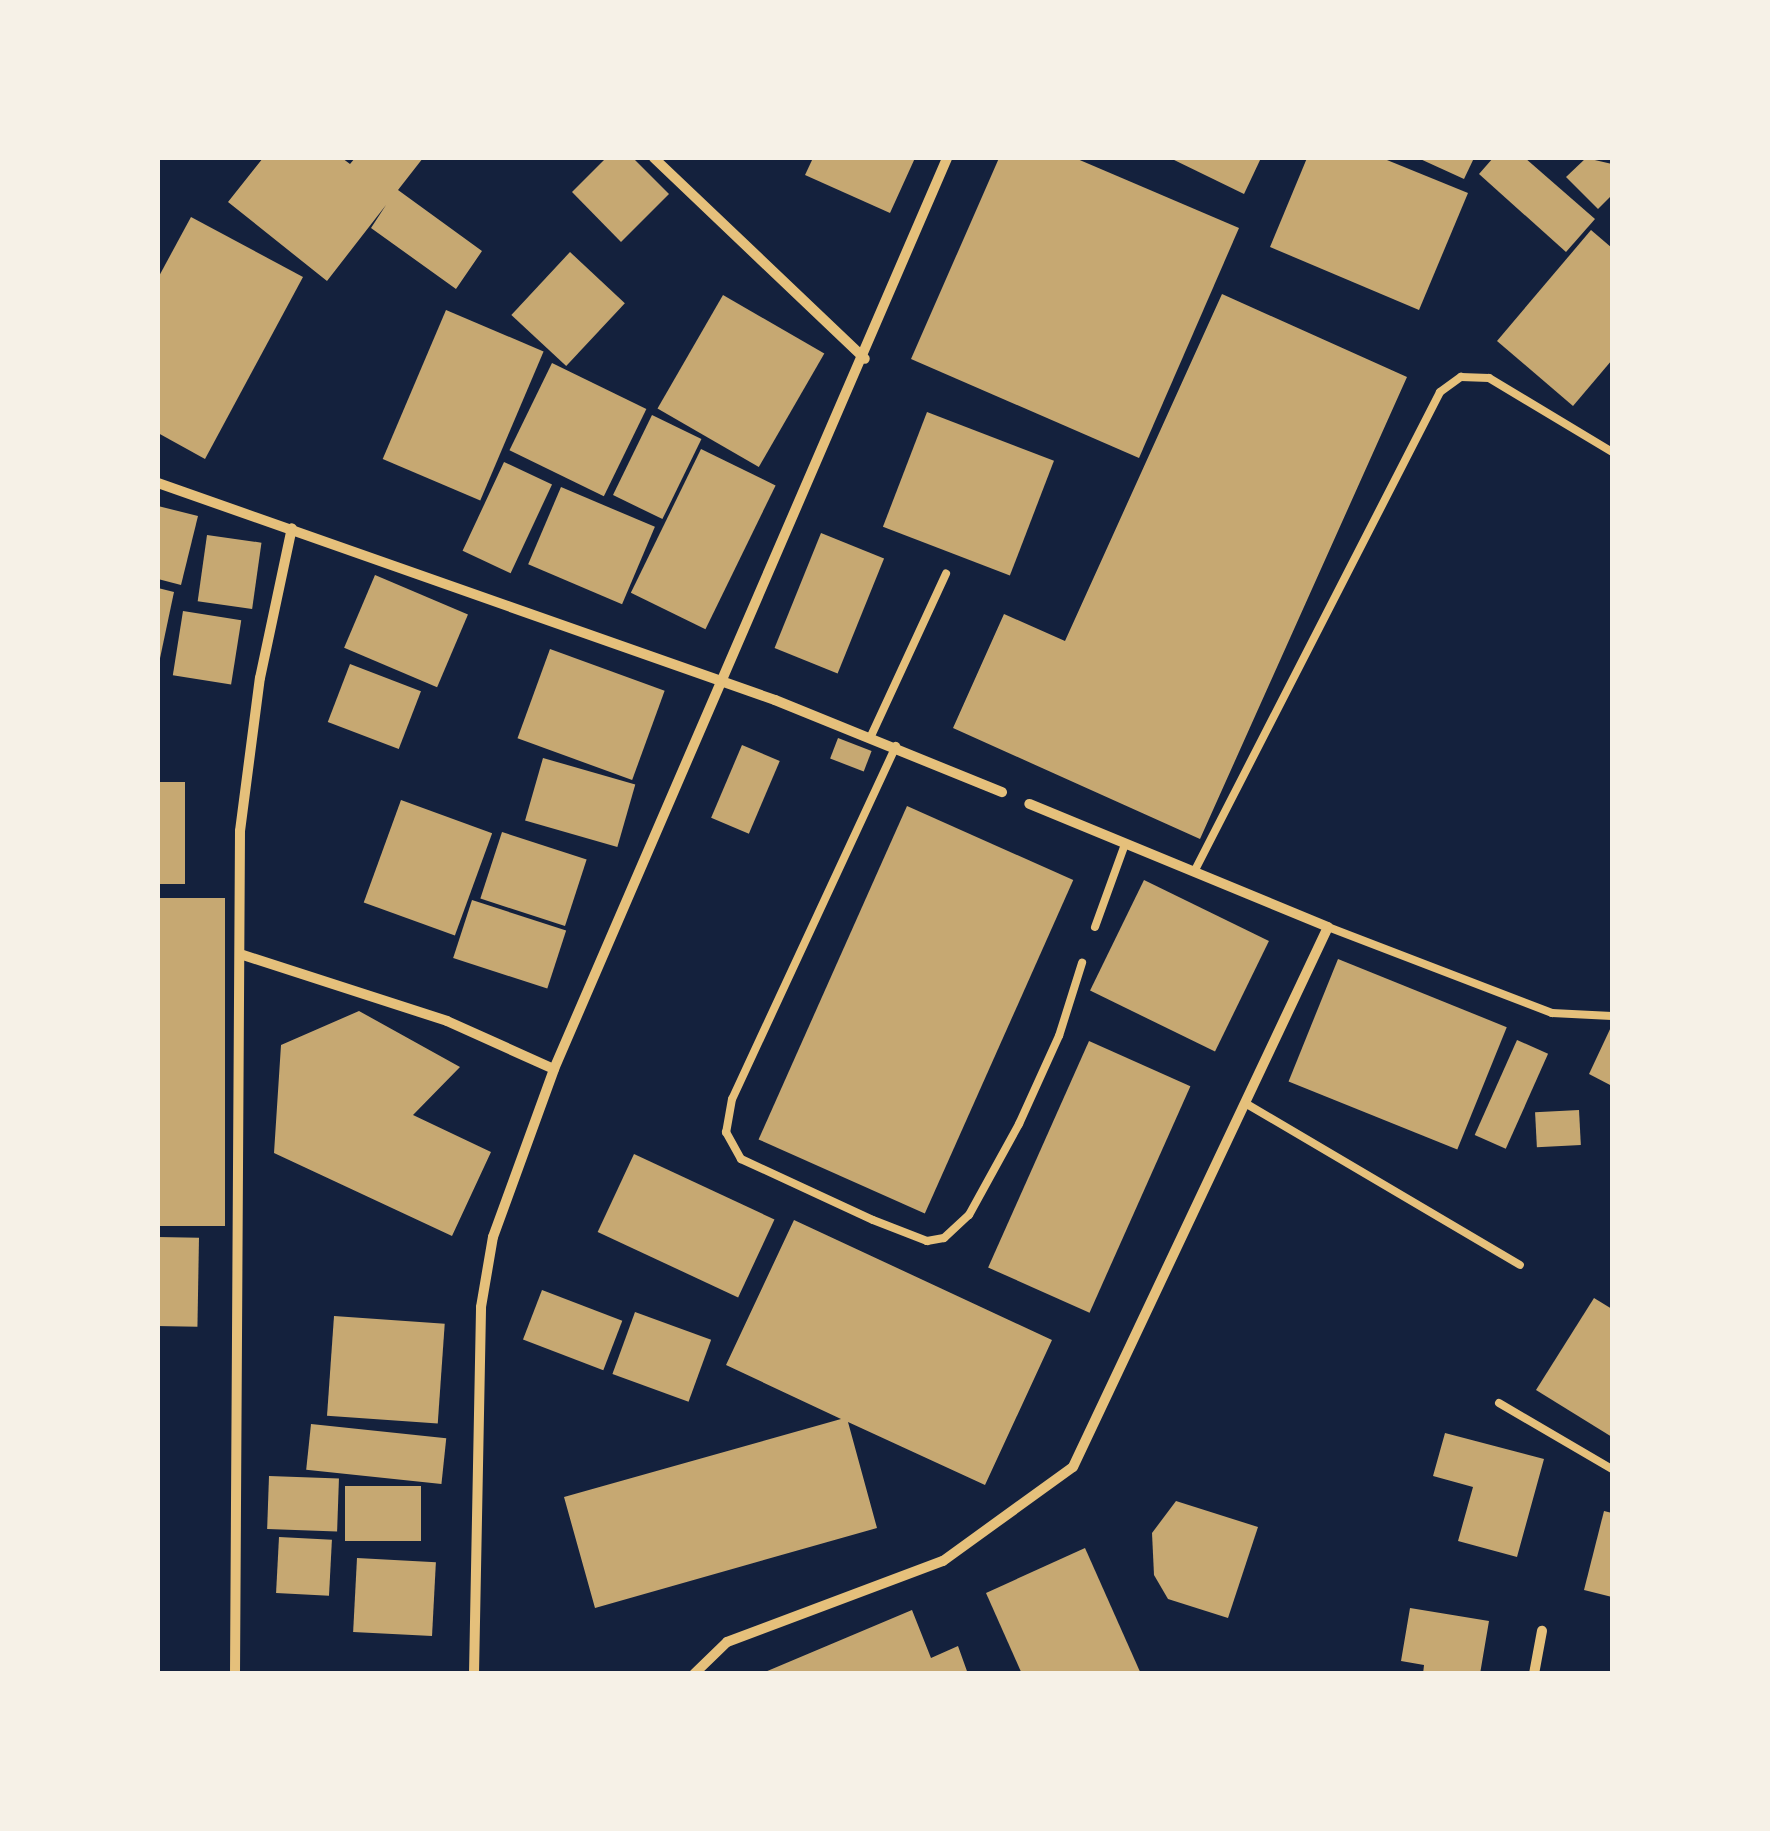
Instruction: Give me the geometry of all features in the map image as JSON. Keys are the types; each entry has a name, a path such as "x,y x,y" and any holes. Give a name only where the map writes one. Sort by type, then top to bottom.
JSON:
{"street":[{"path":"654,158 864,359"},
{"path":"474,1674 481,1307 493,1237 554,1069 864,359 947,158"},
{"path":"158,483 722,681 871,736 1002,792"},
{"path":"235,1674 243,955 240,831 246,760 292,528"},
{"path":"694,1674 728,1642 942,1561 1073,1468 1328,928 1029,804"},
{"path":"243,955 362,990 554,1069"},
{"path":"1534,1674 1542,1631"}],"lane":[{"path":"1194,872 1440,392 1461,376 1489,378 1612,452"},
{"path":"871,736 946,574"},
{"path":"896,746 732,1098 726,1132 741,1160 872,1220 927,1241 944,1238 969,1215 1018,1124 1060,1036 1082,963"},
{"path":"1095,927 1125,844"},
{"path":"1328,928 1552,1014 1612,1016"},
{"path":"1244,1103 1520,1265"},
{"path":"1498,1402 1612,1469"}],"building":[{"path":"263,158 342,158 350,164 355,158 423,158 398,190 482,251 456,289 371,228 386,205 327,281 228,202"},
{"path":"606,158 633,158 669,194 621,242 572,192"},
{"path":"813,158 915,158 890,213 805,175"},
{"path":"999,158 1075,158 1239,228 1139,458 911,359"},
{"path":"1170,158 1261,158 1244,194"},
{"path":"1307,158 1382,158 1468,193 1419,310 1270,247"},
{"path":"1418,158 1474,158 1464,179"},
{"path":"1493,158 1525,158 1595,219 1566,252 1479,174"},
{"path":"1586,158 1612,164 1612,195 1598,209 1566,177"},
{"path":"191,217 303,277 205,459 158,433 158,278"},
{"path":"1591,230 1612,248 1612,360 1573,406 1497,341"},
{"path":"570,252 625,303 566,366 511,315"},
{"path":"1222,294 1407,377 1200,839 953,728 1004,614 1065,641"},
{"path":"723,295 824,354 759,467 658,408"},
{"path":"446,310 544,351 480,501 383,459"},
{"path":"552,363 646,409 604,496 509,450"},
{"path":"927,412 1054,461 1010,576 883,527"},
{"path":"652,415 701,439 662,519 613,495"},
{"path":"701,449 776,485 705,629 631,593"},
{"path":"504,462 552,484 511,573 463,551"},
{"path":"561,487 655,527 622,604 528,564"},
{"path":"158,506 198,516 181,585 158,579"},
{"path":"821,533 884,558 838,673 775,648"},
{"path":"207,535 261,543 252,609 198,601"},
{"path":"375,575 468,614 437,687 344,648"},
{"path":"158,588 174,592 159,663 158,663"},
{"path":"183,611 241,620 231,684 173,675"},
{"path":"550,649 665,691 632,780 518,738"},
{"path":"350,664 421,691 399,749 328,722"},
{"path":"838,738 872,751 864,771 830,759"},
{"path":"742,745 780,761 749,834 711,818"},
{"path":"543,758 635,784 617,847 525,820"},
{"path":"158,782 185,782 185,884 158,884"},
{"path":"401,800 492,833 455,936 364,902"},
{"path":"907,806 1073,880 925,1213 759,1139"},
{"path":"502,832 587,860 565,926 480,899"},
{"path":"1144,880 1269,941 1215,1051 1090,991"},
{"path":"158,898 225,898 225,1226 158,1226"},
{"path":"472,900 566,931 547,989 453,958"},
{"path":"1338,959 1507,1027 1457,1150 1289,1081"},
{"path":"359,1011 460,1067 413,1115 491,1152 452,1236 274,1153 281,1045"},
{"path":"1612,1025 1612,1086 1589,1074"},
{"path":"1517,1040 1548,1054 1506,1149 1475,1135"},
{"path":"1089,1041 1190,1086 1090,1313 988,1268"},
{"path":"1579,1110 1581,1145 1537,1147 1535,1112"},
{"path":"634,1154 774,1220 738,1297 598,1232"},
{"path":"794,1220 1052,1340 985,1485 848,1422 877,1528 595,1608 564,1497 841,1419 726,1365"},
{"path":"158,1237 199,1238 197,1327 158,1326"},
{"path":"542,1290 622,1321 603,1370 523,1339"},
{"path":"1594,1298 1612,1309 1612,1437 1536,1390"},
{"path":"635,1312 711,1340 689,1402 612,1374"},
{"path":"334,1316 445,1324 438,1423 327,1416"},
{"path":"311,1424 446,1438 441,1484 306,1470"},
{"path":"1445,1433 1544,1459 1517,1557 1458,1541 1473,1487 1433,1476"},
{"path":"269,1476 339,1478 337,1531 267,1529"},
{"path":"345,1486 421,1486 421,1541 345,1541"},
{"path":"1176,1501 1258,1527 1228,1618 1168,1599 1154,1575 1152,1533"},
{"path":"1604,1511 1612,1513 1612,1597 1584,1590"},
{"path":"279,1537 332,1540 329,1596 276,1593"},
{"path":"1085,1548 1141,1674 1022,1674 986,1593"},
{"path":"357,1558 436,1562 432,1636 353,1632"},
{"path":"1410,1608 1489,1621 1480,1674 1423,1674 1424,1665 1401,1661"},
{"path":"912,1610 931,1658 958,1646 968,1674 760,1674"}]}
